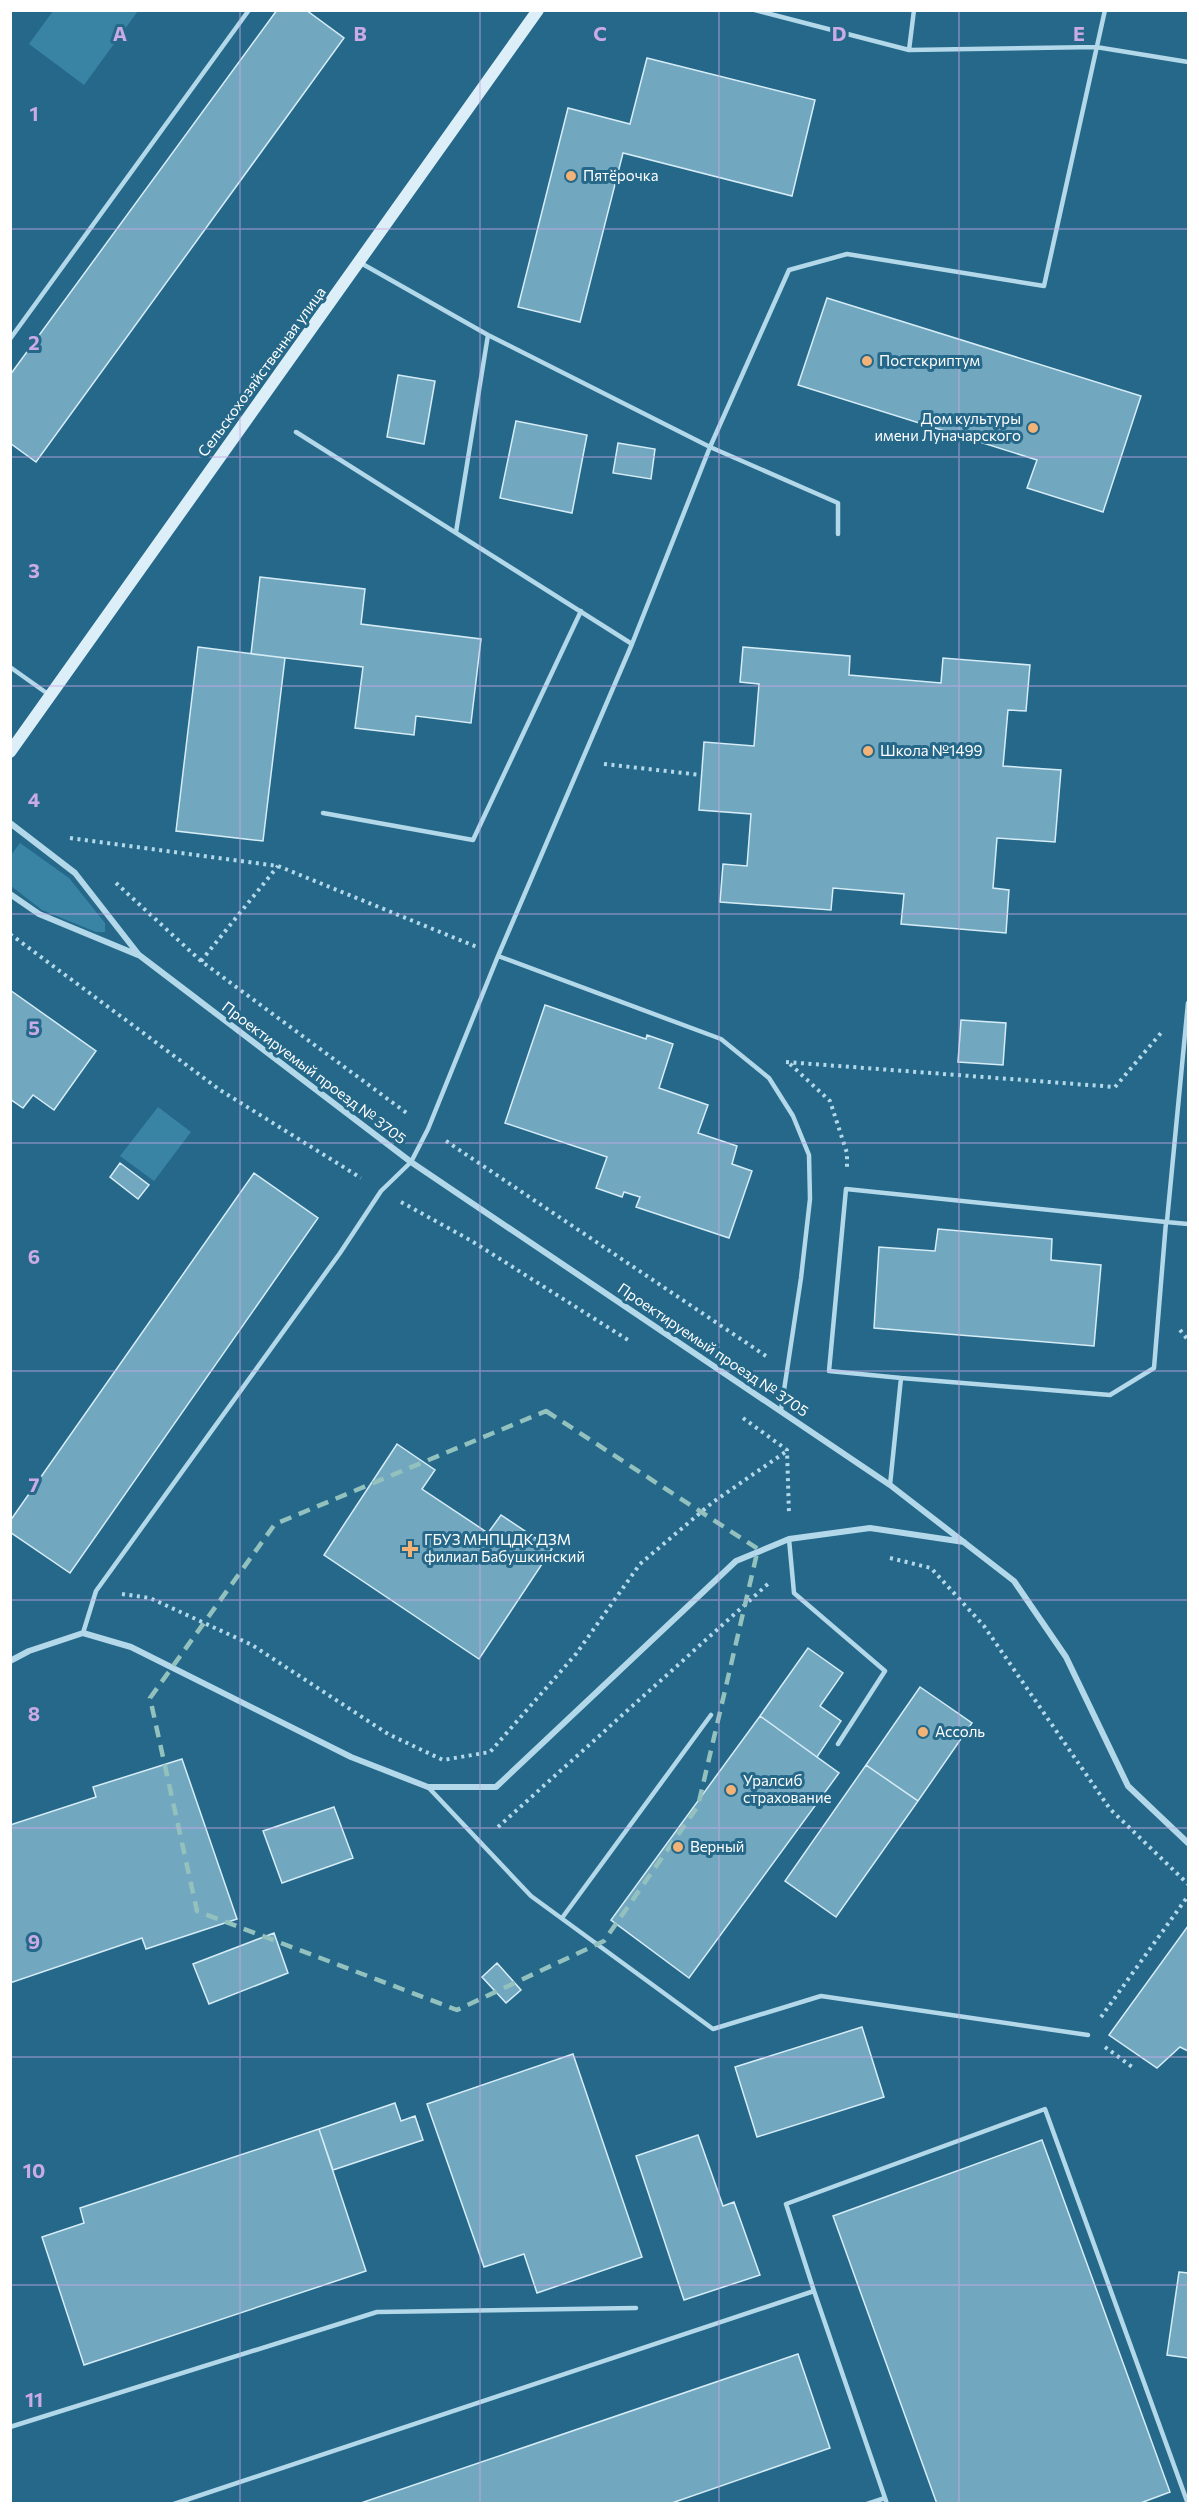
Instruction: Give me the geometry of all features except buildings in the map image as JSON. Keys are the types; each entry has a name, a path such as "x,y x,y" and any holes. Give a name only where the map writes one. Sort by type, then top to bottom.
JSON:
{"main road":[{"name":"Сельскохозяйственная улица","path":"10,752 538,10"}],"street":[{"name":"Проектируемый проезд № 3705","path":"10,823 75,873 138,955"},
{"name":"Проектируемый проезд № 3705","path":"10,894 39,914 138,955 411,1162 891,1485 1014,1581 1066,1657 1128,1786 1188,1843"},
{"path":"10,1661 29,1651 83,1633 131,1647 351,1757 428,1787 496,1787 736,1561 789,1539 870,1528 965,1542"}],"lane":[{"path":"10,339 249,10"},
{"path":"755,10 909,50 1096,47 1188,62"},
{"path":"909,50 914,10"},
{"path":"83,1633 96,1591 340,1253 381,1191 411,1162 428,1129 498,956 632,644 710,447 789,270 847,254 1044,286 1105,10"},
{"path":"359,262 489,335 710,447 838,503 837,534"},
{"path":"456,532 489,335"},
{"path":"296,432 632,644"},
{"path":"322,813 473,840 581,611"},
{"path":"10,667 50,695"},
{"path":"498,956 720,1040 769,1078 793,1116 809,1155 810,1199 781,1410"},
{"path":"1188,1003 1167,1221 1154,1368 1110,1395 829,1371 846,1189 1167,1221 1188,1224"},
{"path":"891,1485 901,1378"},
{"path":"789,1539 794,1593 885,1671 838,1744"},
{"path":"562,1918 711,1715"},
{"path":"428,1787 531,1896 713,2029 821,1996 1088,2035"},
{"path":"867,2504 886,2501 786,2204 1046,2109 1188,2504"},
{"path":"174,2504 814,2291"},
{"path":"10,2427 377,2312 636,2308"}],"path":[{"path":"582,761 701,775"},
{"path":"75,845 67,838 278,866 498,956"},
{"path":"201,961 278,866"},
{"path":"109,876 201,961 428,1129 787,1370"},
{"path":"10,934 220,1090 381,1191 470,1240 636,1345"},
{"path":"848,1153 830,1101 790,1063 1115,1087 1188,1003"},
{"path":"741,1417 787,1450"},
{"path":"96,1591 150,1598 252,1644 388,1734 442,1760 490,1752 576,1654 640,1564 713,1502 787,1450"},
{"path":"787,1450 789,1539"},
{"path":"1135,2068 1088,2035 1188,1896"}],"highlighted area":[{"path":"546,1411 758,1549 698,1806 604,1941 457,2010 197,1911 150,1698 275,1524"}],"shaded area":[{"path":"53,11 138,11 84,85 29,44"},
{"path":"20,843 69,878 105,923 105,932 96,932 42,910 11,886 11,855"},
{"path":"158,1107 191,1132 154,1181 120,1156"}],"place":[{"name":"Пятёрочка","path":"571,176"},
{"name":"Постскриптум","path":"867,361"},
{"name":"Дом культуры имени Луначарского","path":"1033,428"},
{"name":"Школа №1499","path":"868,751"},
{"name":"ГБУЗ МНПЦДК ДЗМ филиал Бабушкинский","path":"410,1549"},
{"name":"Ассоль","path":"923,1732"},
{"name":"Уралсиб страхование","path":"731,1790"},
{"name":"Верный","path":"678,1847"}]}
